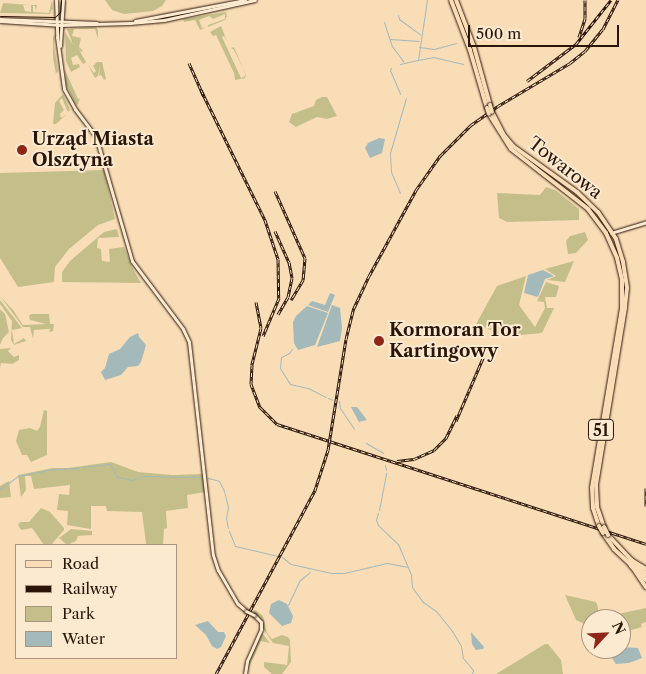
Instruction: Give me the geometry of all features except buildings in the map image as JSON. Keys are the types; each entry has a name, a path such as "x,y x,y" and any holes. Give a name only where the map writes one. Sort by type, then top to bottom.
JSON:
{"highway":[{"path":"631,563 646,574"},
{"path":"631,563 646,579"}],"main road":[{"name":"Towarowa","path":"450,0 480,74"},
{"name":"Towarowa","path":"456,0 474,47 491,113 511,149 583,204 607,234 617,258 622,291 622,308 614,363"},
{"name":"Towarowa","path":"491,113 512,144 586,199 612,233 623,262 627,288 614,363"},
{"name":"51","path":"614,363 592,484 593,504 599,526 612,547 631,563"},
{"name":"51","path":"614,363 596,481 596,503 608,535 631,563"},
{"path":"631,563 646,569"},
{"path":"631,563 646,587"}],"street":[{"path":"56,0 63,86 75,109 96,137 132,261 188,337 215,562 238,604 261,622 261,629 247,661 246,674"},
{"path":"59,23 63,0"},
{"path":"0,20 59,23 138,21 244,0"},
{"path":"59,23 157,21 255,0"},
{"path":"607,234 646,222"}],"green space":[{"path":"52,0 53,10 50,14 0,13 3,3 30,5 23,5 25,11 31,12 31,5 37,5 36,11 35,6 33,6 33,12 49,13"},
{"path":"105,0 166,0 162,6 153,11 124,14 112,10"},
{"path":"226,12 225,20 208,27 208,25 225,19 225,14 213,19 209,16 199,20 202,28 206,27 200,30 195,20 184,22 183,19"},
{"path":"221,26 227,41 224,36 222,37 241,78 246,74 245,78 235,80 234,73 216,35 213,36 210,32"},
{"path":"96,27 98,39 95,29 74,29 72,36 81,38 79,47 83,51 81,52 78,48 86,62 83,64 77,55 71,58 73,65 79,64 80,67 71,72 66,61 65,32 73,45 67,29"},
{"path":"55,35 54,45 58,71 56,74 53,58 53,37"},
{"path":"234,47 243,68 234,50 231,48"},
{"path":"97,62 102,62 106,79 104,80 101,75 99,76 100,65 98,76 95,78 88,65 94,73 96,71 93,66"},
{"path":"65,70 78,99 80,98 76,105 66,85"},
{"path":"63,94 70,110 68,112 62,98 59,101 64,110 60,114 61,118 67,114 56,124 53,124 55,103"},
{"path":"327,97 337,116 327,119 317,117 296,127 289,122 292,114 314,106 316,100"},
{"path":"104,170 115,219 98,225 69,249 55,267 54,282 18,287 0,258 0,173"},
{"path":"546,187 555,190 579,209 579,220 507,222 499,218 497,193 540,195"},
{"path":"117,229 119,237 98,238 97,248 101,249 102,261 110,262 109,249 124,247 141,283 62,282 62,272 70,261 104,232"},
{"path":"585,232 588,240 576,253 568,254 566,241 570,236"},
{"path":"574,261 565,282 547,280 556,276 545,269"},
{"path":"526,276 519,305 535,327 545,308 544,302 537,301 546,282 559,286 556,297 545,297 547,308 554,308 542,333 521,335 515,332 505,336 476,324 497,286"},
{"path":"0,296 23,325 46,324 30,320 29,316 31,314 49,314 50,324 54,324 53,331 49,332 50,329 34,330 33,339 30,327 23,327"},
{"path":"0,300 22,328 12,330 14,344 24,338 26,341 14,345 11,340 12,321 0,304"},
{"path":"0,309 5,314 9,332 3,338 0,345"},
{"path":"11,348 8,351 14,357 19,355 19,360 12,364 1,363 0,369 0,349"},
{"path":"44,410 47,411 47,455 31,462 27,455 22,455 16,441 19,430 30,428 37,431 40,427"},
{"path":"111,462 138,472 172,475 203,474 205,492 187,495 188,508 166,511 167,528 164,529 163,544 146,544 142,512 107,511 106,506 91,506 91,529 67,525 68,511 57,510 59,494 69,495 70,485 34,489 31,476 25,476 26,490 21,497 18,475 53,468 68,468"},
{"path":"9,481 11,497 0,498 0,486"},
{"path":"41,508 50,512 64,530 52,544 43,544 32,528 21,530 18,525 20,522 29,522"},
{"path":"71,529 92,531 92,535 78,536 76,541 69,544 66,544 59,538"},
{"path":"565,595 596,602 598,609 581,609 581,622 576,620"},
{"path":"646,608 646,622 641,624 642,627 631,630 631,611"},
{"path":"255,610 263,616 267,633 272,639 282,635 290,640 291,662 282,674 272,674 264,667 264,662 287,665 289,646 273,643 263,628 261,619 252,612"},
{"path":"261,632 270,643 261,641 248,669 248,663"},
{"path":"548,644 561,660 563,674 496,674"}],"water":[{"path":"379,138 385,139 382,153 370,158 365,148 368,143"},
{"path":"543,270 554,276 545,279 538,297 524,293 528,275"},
{"path":"330,293 335,295 328,312 308,305 312,301 325,305"},
{"path":"332,305 340,308 342,328 340,341 317,347"},
{"path":"307,306 328,313 315,345 298,350 294,343 293,322 296,316"},
{"path":"138,333 146,345 141,362 138,366 128,367 121,375 105,380 101,372 105,368 109,354 120,349 130,337"},
{"path":"351,407 357,407 367,420 359,422"},
{"path":"279,600 287,604 293,616 291,623 282,626 269,613 271,604"},
{"path":"208,621 218,632 224,632 226,636 221,647 217,649 212,646 206,635 195,625"},
{"path":"471,632 484,647 483,649 476,650 472,644"},
{"path":"631,648 638,648 642,658 629,663 616,664 613,659 631,659"}],"waterway":[{"path":"400,64 418,60 427,0"},
{"path":"398,15 399,19 420,34"},
{"path":"384,22 392,46 403,61"},
{"path":"390,39 419,41"},
{"path":"419,47 434,49 456,43"},
{"path":"418,60 433,57 463,64"},
{"path":"391,68 390,70 400,94"},
{"path":"400,193 391,172 390,153 406,98"},
{"path":"292,349 281,357 280,368 290,384 308,388 326,397"},
{"path":"328,398 333,400"},
{"path":"339,401 340,408 354,429"},
{"path":"366,443 383,453"},
{"path":"82,467 110,464 117,477 132,480 143,476 203,477"},
{"path":"385,465 386,470"},
{"path":"0,489 18,476 55,469 79,468"},
{"path":"379,510 386,473"},
{"path":"208,478 219,481 224,491 228,507 226,518 228,528"},
{"path":"378,513 376,520 378,525 398,544 411,575 412,587 423,602 436,611 452,631 461,646 463,658 473,670 472,674"},
{"path":"229,531 235,546 278,556"},
{"path":"282,557 291,564 331,573 344,573 387,563 407,567"},
{"path":"288,605 299,581 310,572"}],"tram line":[{"path":"0,16 55,17 60,12 61,0"}],"railway":[{"path":"579,37 585,18 585,0"},
{"path":"527,81 576,44 611,0"},
{"path":"216,674 315,490 328,450 346,339 354,308 369,276 416,190 440,156 471,125 498,106 570,63 585,51 603,29 618,0"},
{"path":"189,63 204,96"},
{"path":"201,90 265,220 278,259 279,298 263,336"},
{"path":"275,191 305,258 303,280 291,300"},
{"path":"275,231 289,262 292,278 288,297 278,314"},
{"path":"256,302 261,328 252,365 251,384 260,407 277,424 646,544"},
{"path":"456,421 483,358"},
{"path":"397,461 414,459 434,450 446,438 457,415"},
{"path":"646,488 646,506"}],"place":[{"name":"Urząd Miasta Olsztyna","path":"22,150"},
{"name":"Kormoran Tor Kartingowy","path":"379,341"}]}
